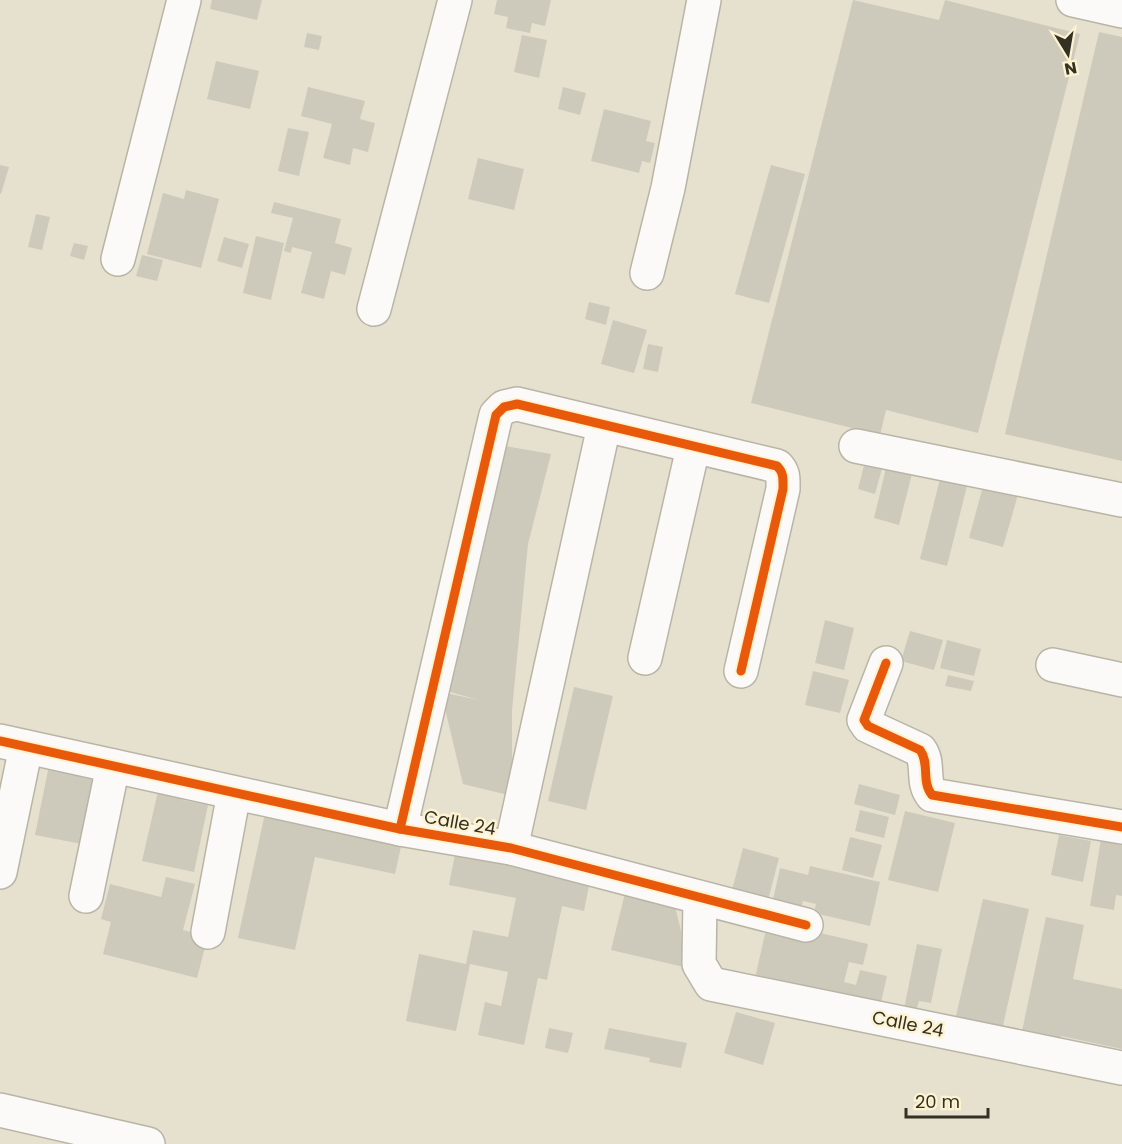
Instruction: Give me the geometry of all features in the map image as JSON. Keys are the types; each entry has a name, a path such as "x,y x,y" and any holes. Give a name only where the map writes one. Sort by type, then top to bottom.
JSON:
{"street":[{"path":"118,259 184,0"},
{"path":"374,309 455,0"},
{"path":"647,273 668,188 704,0"},
{"path":"1073,0 1122,11"},
{"path":"400,829 496,415 504,407 517,404 693,448 777,466 783,474 783,489 741,671"},
{"path":"511,848 604,426"},
{"path":"856,446 1122,500"},
{"path":"645,658 693,448"},
{"path":"886,663 864,720 867,726 920,750 924,755 926,788 932,795 1122,827"},
{"path":"1053,665 1122,680"},
{"path":"0,872 13,744"},
{"name":"Calle 24","path":"13,744 400,829 511,848 806,925"},
{"path":"86,896 113,766"},
{"path":"208,932 234,793"},
{"name":"Calle 24","path":"700,898 699,964 711,984 1122,1068"},
{"path":"0,1110 148,1144"}],"building":[{"path":"212,0 262,0 257,20 210,9"},
{"path":"497,0 551,0 545,26 532,23 530,33 506,28 508,17 494,14"},
{"path":"853,0 939,20 945,0 1080,34 978,433 886,410 880,435 751,403"},
{"path":"1099,32 1122,37 1122,461 1005,434"},
{"path":"307,33 322,36 319,50 304,47"},
{"path":"522,35 547,40 539,78 514,72"},
{"path":"216,61 259,71 250,109 207,99"},
{"path":"308,87 365,101 360,119 375,123 368,152 353,148 350,165 323,158 332,124 301,116"},
{"path":"563,87 586,93 580,115 558,109"},
{"path":"604,109 651,121 646,141 655,143 650,163 642,161 639,173 591,161"},
{"path":"288,128 309,132 299,176 278,171"},
{"path":"478,158 524,169 514,210 468,199"},
{"path":"0,165 9,167 1,194 0,194"},
{"path":"771,165 805,174 769,303 735,294"},
{"path":"186,190 219,199 201,268 147,254 163,193 184,199"},
{"path":"274,202 341,219 335,243 352,248 345,275 331,271 324,299 301,293 312,252 292,247 291,253 284,251 293,218 271,213"},
{"path":"36,214 50,217 42,250 28,247"},
{"path":"256,236 284,243 271,300 243,293"},
{"path":"224,237 249,244 242,268 217,261"},
{"path":"74,243 88,246 84,260 70,256"},
{"path":"142,255 163,260 157,281 136,276"},
{"path":"589,302 610,307 606,325 585,319"},
{"path":"613,320 647,330 634,373 601,364"},
{"path":"648,344 663,347 658,372 643,369"},
{"path":"494,444 551,454 528,544 512,710 512,796 463,784 441,692 479,700 439,689"},
{"path":"866,457 884,461 875,494 858,489"},
{"path":"888,460 914,466 899,525 874,518"},
{"path":"941,475 968,482 947,566 920,559"},
{"path":"986,475 1021,484 1003,547 969,538"},
{"path":"825,620 854,628 844,670 815,663"},
{"path":"910,631 943,640 934,670 901,661"},
{"path":"947,640 981,649 974,676 940,668"},
{"path":"813,671 849,680 840,713 805,705"},
{"path":"948,675 974,681 971,691 945,686"},
{"path":"574,687 613,696 586,810 548,801"},
{"path":"48,770 95,779 82,844 35,835"},
{"path":"859,784 900,795 895,815 854,804"},
{"path":"159,787 184,792 182,800 208,805 194,872 142,861"},
{"path":"860,810 889,817 884,838 855,831"},
{"path":"905,811 955,823 938,892 888,880"},
{"path":"265,813 402,842 395,874 315,857 295,950 238,938"},
{"path":"1102,833 1122,836 1122,896 1116,895 1114,910 1090,906"},
{"path":"1059,835 1091,841 1083,882 1051,875"},
{"path":"850,837 882,845 873,878 842,870"},
{"path":"743,848 779,858 768,900 732,890"},
{"path":"456,849 591,876 584,911 562,906 547,980 538,978 524,1045 478,1035 485,1002 501,1006 508,972 470,964 456,1031 406,1021 419,954 466,964 473,930 508,937 516,898 449,885"},
{"path":"810,866 880,882 870,926 814,913 816,904 803,901 799,915 771,909 780,868 808,875"},
{"path":"166,877 195,884 183,930 208,936 197,978 103,954 111,922 101,919 110,884 161,897"},
{"path":"625,893 675,906 681,931 684,967 611,950"},
{"path":"983,899 1029,909 1002,1030 955,1020"},
{"path":"1046,917 1084,925 1073,979 1122,989 1122,1049 1061,1036 1059,1044 1021,1036"},
{"path":"768,921 868,944 863,965 849,962 844,982 856,985 860,970 887,976 880,1007 755,978"},
{"path":"917,944 942,949 931,1003 919,1001 916,1011 904,1009"},
{"path":"736,1012 775,1023 763,1065 724,1053"},
{"path":"549,1028 573,1033 568,1053 545,1048"},
{"path":"609,1028 687,1043 681,1068 649,1062 650,1058 604,1049"}],"cycle path":[{"path":"400,829 496,415 504,407 517,404 777,466 782,474 783,489 741,671"},
{"path":"886,663 864,720 868,726 920,750 925,761 927,784 932,795 1122,827"},
{"path":"0,741 400,829 511,848 806,925"}]}
